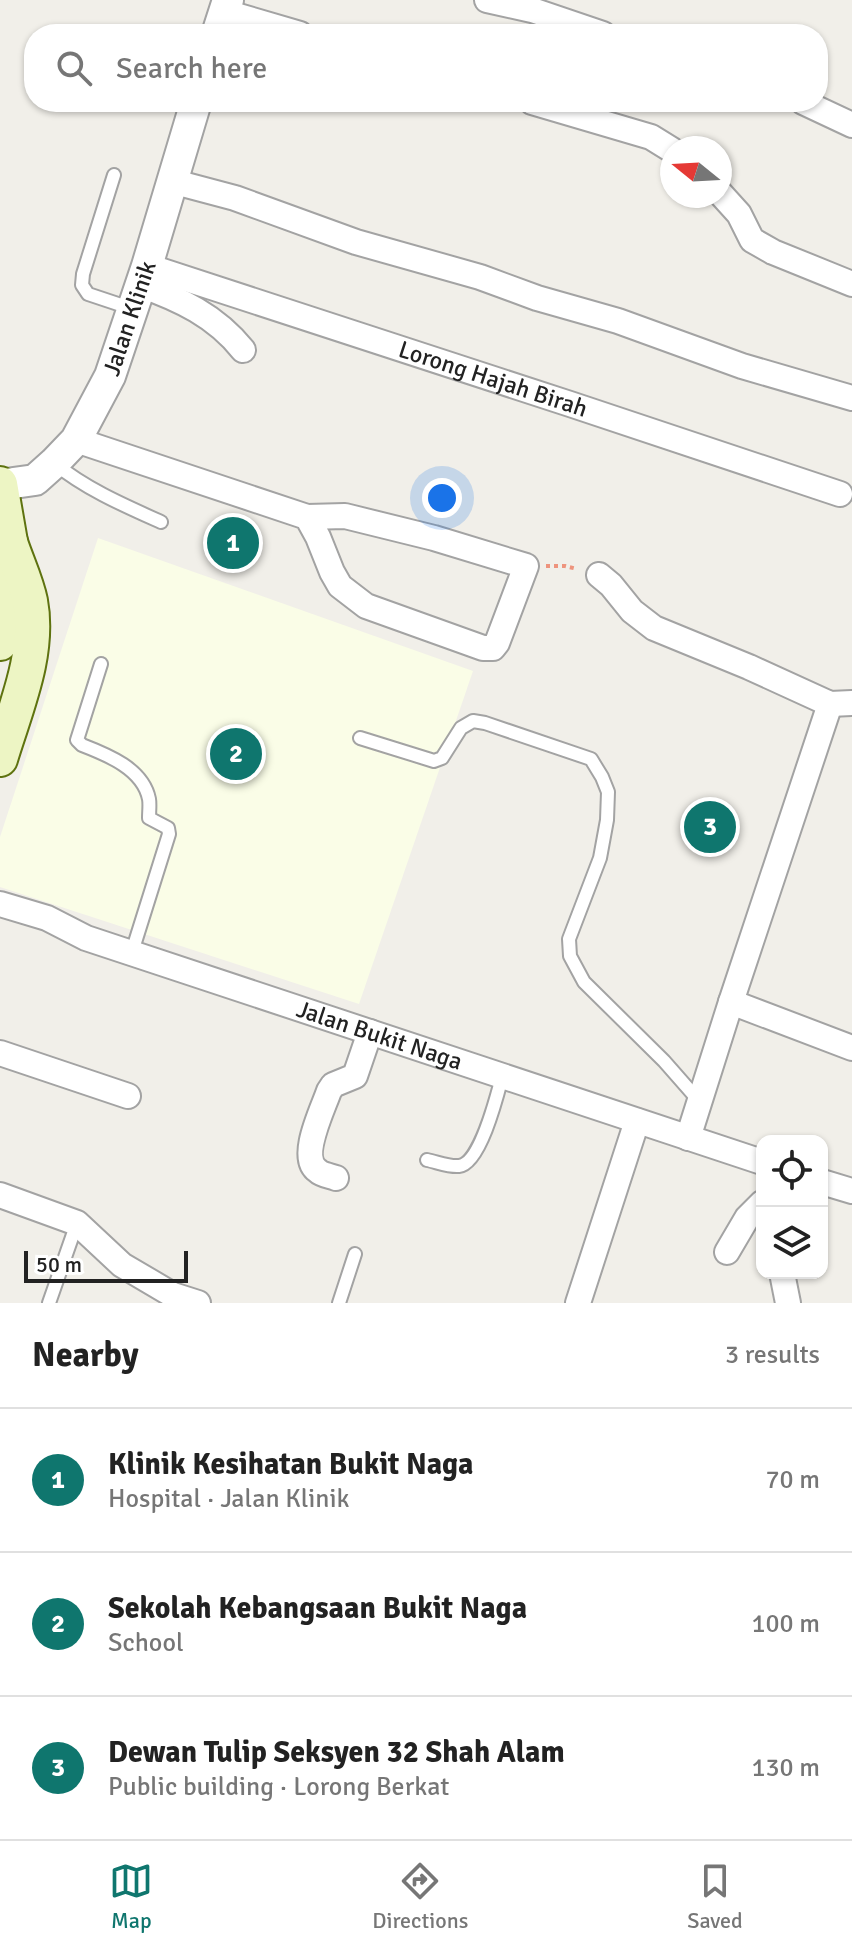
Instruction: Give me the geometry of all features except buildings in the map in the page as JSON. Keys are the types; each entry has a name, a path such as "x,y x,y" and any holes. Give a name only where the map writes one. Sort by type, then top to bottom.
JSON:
{"main road":[{"path":"0,484 10,542 30,601 32,640 25,679 0,759"},
{"path":"0,643 7,616 10,542"}],"street":[{"path":"487,0 532,10 573,24"},
{"path":"223,15 259,24"},
{"name":"Jalan Klinik","path":"0,484 35,480 54,463 76,440 110,376 193,112"},
{"path":"566,112 651,137 660,143"},
{"path":"824,112 852,125"},
{"path":"171,181 235,198 356,242 480,277 537,298 618,321 742,366 852,398"},
{"path":"732,206 752,240 773,252 852,284"},
{"path":"140,286 191,306 231,336 243,350"},
{"name":"Lorong Hajah Birah","path":"140,286 840,494"},
{"path":"76,440 307,517 345,516 434,538 526,566 497,643 493,648 483,648 366,606 340,586 307,517"},
{"path":"599,575 632,611 654,628 841,704 731,1002 688,1138"},
{"name":"Jalan Bukit Naga","path":"0,904 47,918 86,938 756,1160"},
{"path":"0,918 44,932 86,938"},
{"path":"731,1002 852,1048"},
{"path":"336,1178 317,1171 310,1160 309,1150 329,1091 333,1085 355,1076 370,1032"},
{"path":"0,1053 128,1096"},
{"path":"578,1303 637,1121"},
{"path":"828,1184 852,1191"},
{"path":"0,1195 77,1223 122,1265 173,1295 198,1303"},
{"path":"727,1252 747,1218 758,1207"},
{"path":"783,1279 788,1303"}],"lane":[{"path":"114,175 82,285 88,294 97,299 140,286"},
{"path":"54,463 76,481 161,522"},
{"path":"101,664 77,740 137,775 149,799 149,818 168,828 169,834 132,952"},
{"path":"360,738 434,761 442,758 461,728 473,721 591,759 608,792 607,820 600,858 569,939 570,956 584,982 664,1061 700,1102"},
{"path":"427,1160 460,1166 469,1162 482,1138 502,1077"},
{"path":"49,1303 77,1223"},
{"path":"339,1303 355,1254"}],"path":[{"path":"526,566 565,566 599,575"}],"shaded area":[{"path":"98,538 473,671 359,1004 0,887 0,837"}],"place":[{"name":"Klinik Kesihatan Bukit Naga","path":"233,543"},
{"name":"Sekolah Kebangsaan Bukit Naga","path":"236,754"},
{"name":"Dewan Tulip Seksyen 32 Shah Alam","path":"710,827"}]}
